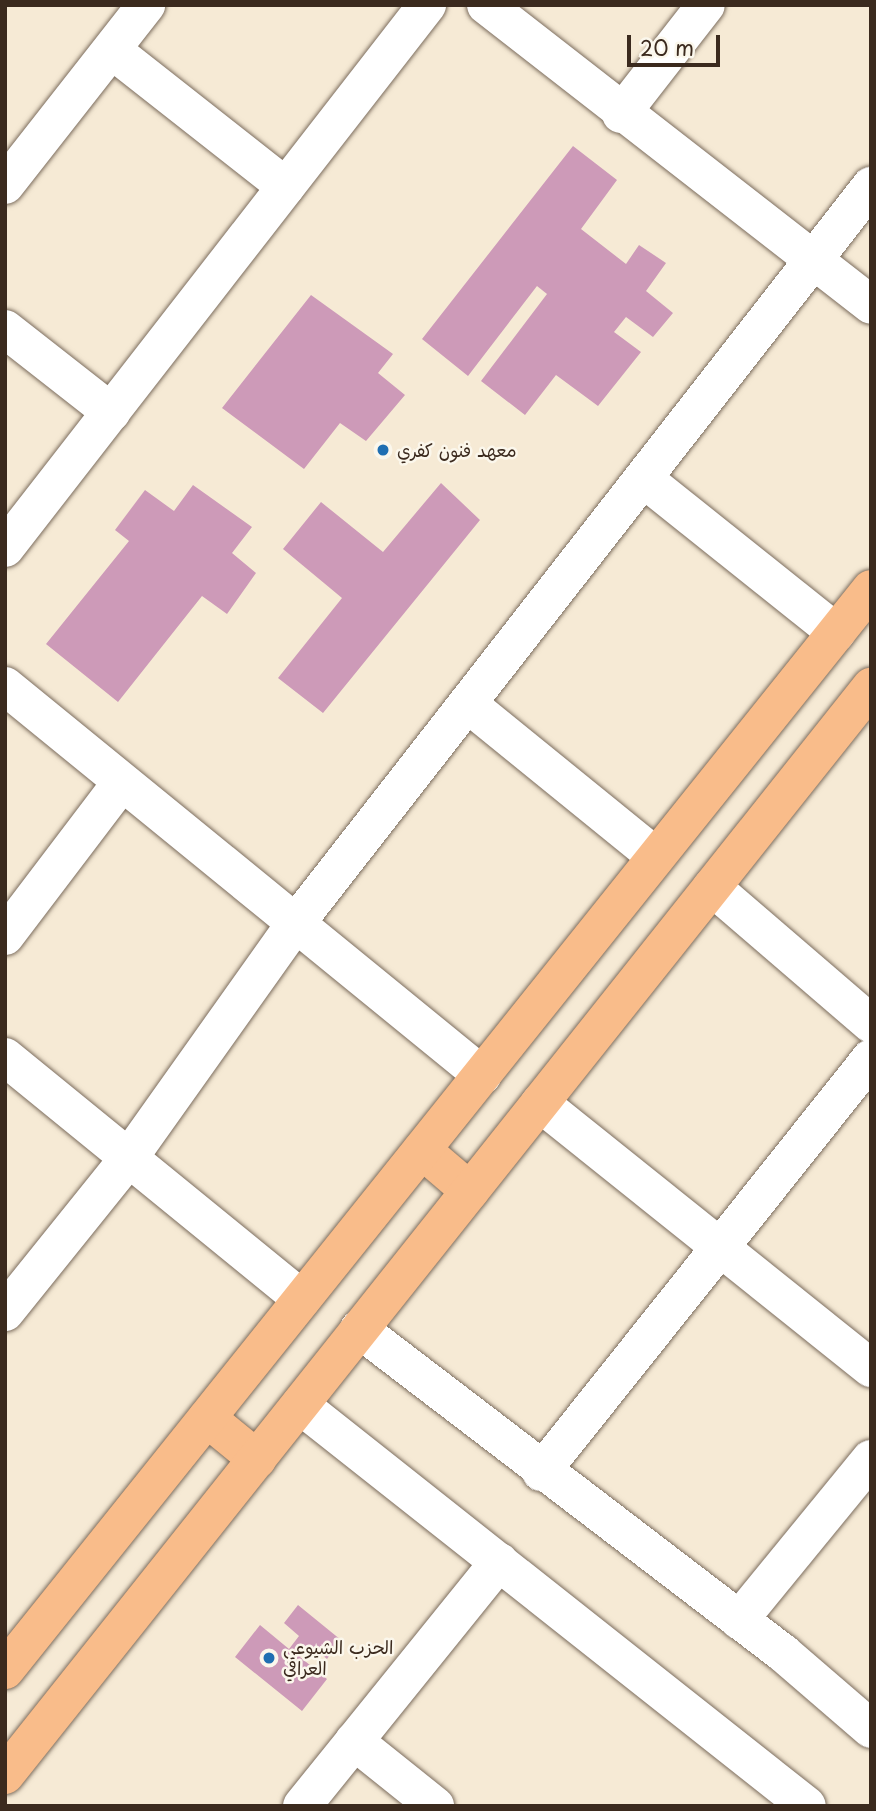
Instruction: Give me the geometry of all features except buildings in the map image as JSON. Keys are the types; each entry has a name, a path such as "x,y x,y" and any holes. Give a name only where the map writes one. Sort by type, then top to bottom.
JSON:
{"main road":[{"path":"5,1670 871,589"},
{"path":"5,1775 871,687"},
{"path":"775,709 822,749"},
{"path":"422,1150 470,1191"},
{"path":"206,1418 257,1459"}],"street":[{"path":"5,185 146,5"},
{"path":"5,548 427,5"},
{"path":"486,5 621,114 871,305"},
{"path":"621,114 706,5"},
{"path":"112,50 286,187"},
{"path":"5,1312 128,1159 296,923 814,263 871,186"},
{"path":"5,329 111,412"},
{"path":"644,479 836,632"},
{"path":"5,686 482,1075"},
{"path":"468,704 656,857"},
{"path":"5,936 122,782"},
{"path":"712,887 871,1024"},
{"path":"5,1057 302,1299"},
{"path":"541,1472 871,1058"},
{"path":"540,1103 871,1368"},
{"path":"359,1329 541,1472 738,1620 871,1729"},
{"path":"300,1405 807,1806"},
{"path":"738,1620 871,1459"},
{"path":"302,1806 499,1562"},
{"path":"354,1741 435,1806"}],"place":[{"name":"معهد فنون كفري","path":"383,450"},
{"name":"الحزب الشيوعي العراقي","path":"269,1658"}]}
